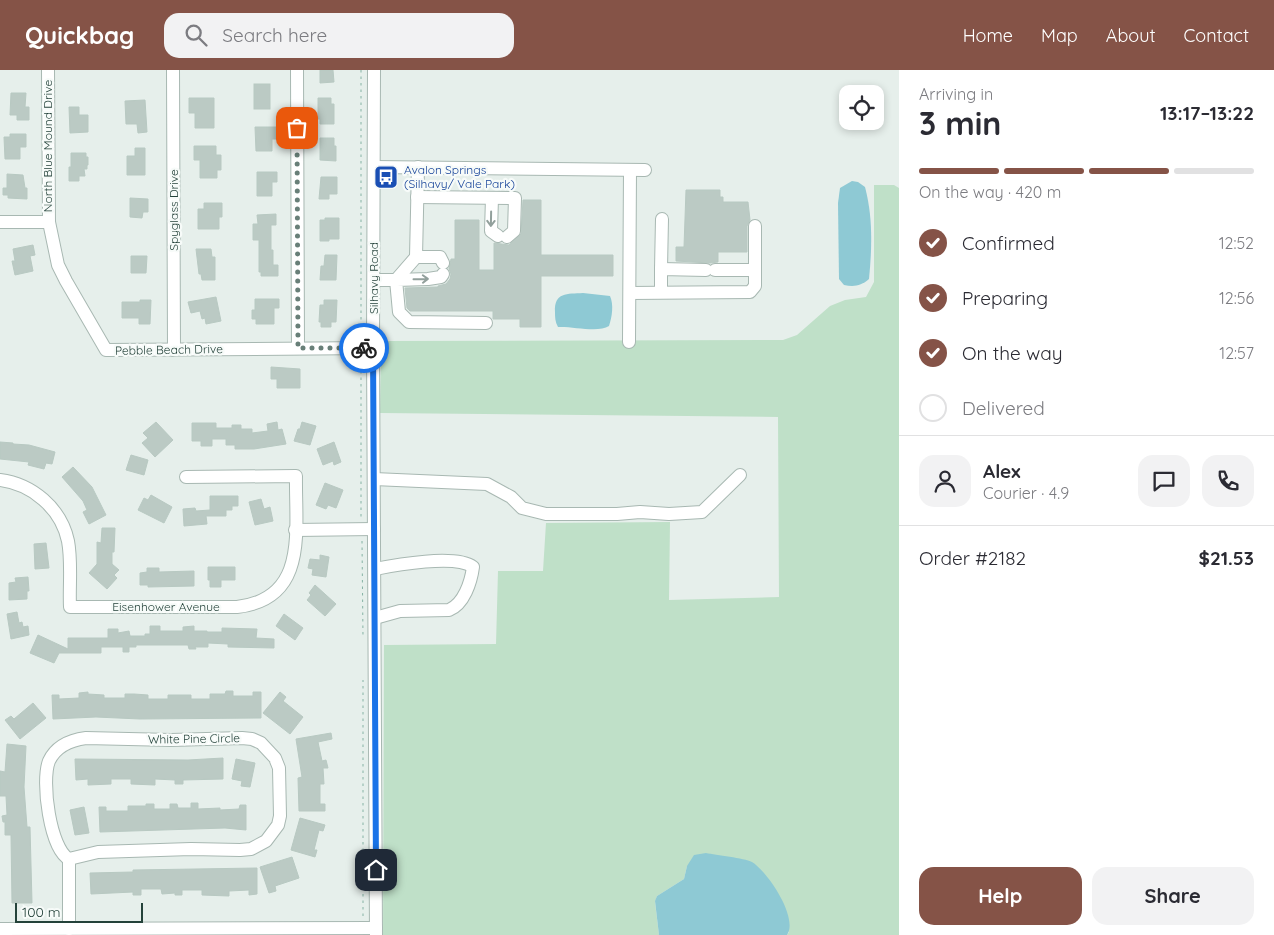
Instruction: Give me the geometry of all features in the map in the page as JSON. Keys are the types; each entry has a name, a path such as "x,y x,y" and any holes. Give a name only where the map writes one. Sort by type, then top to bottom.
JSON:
{"street":[{"name":"North Blue Mound Drive","path":"48,70 48,222"},
{"name":"Spyglass Drive","path":"173,70 174,350"},
{"path":"297,70 298,348"},
{"name":"Silhavy Road","path":"374,70 374,280 367,348 374,479 368,529 375,569 376,932"},
{"path":"374,166 645,170"},
{"path":"418,167 416,257 396,280 399,312 409,322 486,323"},
{"path":"629,342 630,170"},
{"path":"417,197 515,198 514,231 503,237 491,231 492,198"},
{"path":"661,292 662,219"},
{"path":"0,222 48,222"},
{"name":"Pebble Beach Drive","path":"48,222 58,265 106,350 367,348"},
{"path":"630,293 750,292 755,286 755,226"},
{"path":"374,280 428,280 441,277 444,268 440,257 416,257"},
{"path":"661,269 755,270"},
{"path":"374,479 487,484 511,497 522,508 546,514 617,514 640,512 668,514 702,512 740,475"},
{"path":"186,477 296,476 295,530 368,529"},
{"name":"Eisenhower Avenue","path":"0,480 13,481 43,498 62,524 68,541 70,607 237,607 260,602 281,588 287,578 294,558 295,530"},
{"path":"375,569 422,561 469,564 472,567 471,577 466,590 455,608 449,610 400,611 375,618"},
{"name":"White Pine Circle","path":"86,738 171,740 242,738 252,739 261,743 275,758 280,778 280,816 278,825 272,835 259,846 240,850 191,848 98,852 68,859 63,856 60,850 51,822 46,790 49,762 54,754 69,742 86,738"},
{"name":"White Pine Circle","path":"68,859 69,929"},
{"path":"0,929 245,932 363,928 376,932"}],"path":[{"path":"361,70 367,348 368,529 362,634 365,642"},
{"path":"363,928 364,677"}],"green space":[{"path":"874,185 894,185 899,188 899,935 787,935 789,932 687,866 684,879 657,896 655,902 659,935 383,935 384,645 496,644 498,571 543,571 546,523 670,522 669,600 779,597 778,417 380,413 381,341 783,340 797,335 830,306 845,300 866,297 874,282"}],"water":[{"path":"852,181 858,182 865,187 871,221 871,244 869,279 860,285 851,286 844,285 839,279 838,203 840,188"},
{"path":"583,293 610,296 612,311 609,326 598,329 558,327 555,305 559,297"},
{"path":"706,853 752,862 758,867 773,885 785,907 790,927 787,935 659,935 655,901 657,896 684,879 687,866 694,855"}],"building":[{"path":"320,70 333,70 334,82 320,83"},
{"path":"254,84 270,84 270,109 254,109"},
{"path":"11,93 26,93 25,107 29,107 29,120 17,120 17,115 10,115"},
{"path":"189,98 214,98 214,128 195,128 195,113 189,113"},
{"path":"318,98 331,98 331,104 334,104 334,124 320,124 320,119 318,119"},
{"path":"145,100 147,132 138,133 137,124 126,124 125,101"},
{"path":"69,107 79,107 79,115 88,115 88,132 70,133"},
{"path":"255,127 277,127 277,139 272,139 272,151 256,151"},
{"path":"10,134 26,134 26,147 20,147 20,159 5,159 4,137 10,137"},
{"path":"320,138 334,138 336,161 320,160"},
{"path":"194,146 216,146 216,155 221,155 221,170 217,170 217,178 200,178 200,160 194,160"},
{"path":"135,148 145,148 145,175 127,175 127,156 135,156"},
{"path":"71,153 86,153 86,157 88,157 87,169 84,169 85,176 79,176 79,181 69,181"},
{"path":"257,172 277,172 277,182 272,182 272,196 257,196"},
{"path":"7,174 23,175 25,188 27,188 27,199 8,198 8,195 3,195 3,188 7,188"},
{"path":"321,177 337,177 337,194 329,194 329,199 319,199"},
{"path":"686,190 720,190 720,197 723,197 723,202 748,202 750,220 747,226 747,252 718,252 718,262 676,261 676,247 684,247"},
{"path":"130,198 148,199 148,212 143,212 142,218 130,217"},
{"path":"523,200 541,200 541,255 613,255 613,276 541,276 541,327 520,327 520,319 493,319 493,311 410,311 407,308 405,288 438,287 446,284 450,279 451,259 455,259 455,220 479,220 479,270 494,270 494,243 509,245 521,234"},
{"path":"204,203 222,203 222,217 219,217 219,229 198,229 198,209 204,209"},
{"path":"276,214 276,225 271,225 271,250 273,250 273,265 278,265 278,276 261,276 261,272 259,272 259,240 253,240 253,224 258,224 257,215"},
{"path":"325,218 339,218 339,239 320,241 320,220 325,220"},
{"path":"33,245 35,255 30,256 33,271 15,275 12,261 15,261 13,249"},
{"path":"196,249 211,249 212,257 215,257 215,280 202,280 201,274 199,274"},
{"path":"325,255 337,255 336,280 320,280 321,266 324,266"},
{"path":"131,256 147,256 146,273 131,273"},
{"path":"216,297 221,321 206,324 205,318 202,319 200,311 191,313 188,302"},
{"path":"255,299 279,299 279,308 274,308 274,324 256,324 256,319 252,319 252,310 255,310"},
{"path":"140,300 151,300 150,324 139,324 139,318 122,318 122,302 140,302"},
{"path":"324,300 337,300 336,322 331,322 331,327 321,327 321,322 319,322 320,305 324,305"},
{"path":"271,367 300,369 300,388 277,388 277,379 271,379"},
{"path":"156,422 173,440 155,457 142,443 148,438 143,433"},
{"path":"277,422 278,430 282,429 286,444 254,449 235,449 235,445 226,445 226,439 212,439 212,446 201,446 201,441 192,441 192,423 216,423 216,428 232,428 232,425 241,425 241,429 252,429 252,433 268,431 267,424"},
{"path":"302,422 316,426 310,445 294,441"},
{"path":"0,442 29,445 55,452 52,464 46,463 44,469 28,465 29,462 0,459"},
{"path":"334,442 341,462 334,465 333,461 323,465 317,449"},
{"path":"131,455 148,460 144,475 126,470"},
{"path":"73,467 92,487 106,515 89,524 83,512 87,510 83,501 62,477"},
{"path":"325,483 343,490 336,508 328,505 326,509 316,505"},
{"path":"151,495 172,507 164,523 138,510 144,498 148,500"},
{"path":"210,496 238,496 238,506 232,506 232,510 226,510 226,516 206,516 207,524 184,526 183,509 195,508 196,511 210,510"},
{"path":"261,499 264,509 270,507 273,521 255,525 249,502"},
{"path":"102,528 115,528 112,564 119,570 114,575 117,578 107,589 89,573 97,564 97,542 101,543"},
{"path":"46,543 49,568 35,569 34,544"},
{"path":"320,555 329,557 326,577 312,575 313,569 308,568 310,559 320,560"},
{"path":"208,567 235,567 235,580 221,580 221,587 210,587"},
{"path":"147,568 159,568 159,572 194,571 194,586 148,587 148,585 140,585 140,573 147,572"},
{"path":"28,577 29,591 27,591 27,599 9,600 9,583 16,582 15,578"},
{"path":"315,585 336,604 325,616 307,600 311,595 309,593"},
{"path":"17,612 19,623 22,622 23,627 28,626 29,635 11,639 7,614"},
{"path":"284,614 303,628 295,640 276,626"},
{"path":"150,626 160,626 160,631 183,631 183,627 194,626 194,631 207,632 222,632 222,628 257,629 256,638 274,639 274,648 228,647 228,644 208,643 208,647 195,647 196,649 189,649 188,645 136,645 136,647 129,647 129,652 123,652 123,647 101,647 101,653 59,653 54,663 30,653 38,635 68,649 68,638 108,638 108,629 118,629 118,633 129,631 130,636 145,636 145,634 150,634"},
{"path":"226,691 233,691 233,696 253,696 253,692 261,692 261,718 140,719 96,717 53,719 52,695 59,695 59,699 79,698 79,693 88,692 88,694 104,695 104,698 125,698 125,694 134,694 148,695 148,699 168,699 168,695 191,695 191,699 210,699 210,694 225,694"},
{"path":"280,692 286,697 283,701 303,717 290,734 263,713"},
{"path":"33,703 46,718 20,739 5,720 11,716 14,719"},
{"path":"331,733 332,739 318,742 322,761 326,760 328,768 323,768 324,784 320,784 320,804 325,804 325,811 299,811 298,778 302,777 296,739"},
{"path":"7,744 26,746 24,787 27,827 30,827 32,903 12,903 11,835 5,835 5,822 3,822 2,816 7,815 6,796 0,796 0,771 5,772"},
{"path":"223,758 223,779 183,780 183,784 175,784 175,780 155,779 155,785 131,784 131,779 111,779 111,784 88,785 88,779 76,780 75,759 188,760"},
{"path":"236,759 255,763 250,787 241,786 242,781 232,779"},
{"path":"191,803 198,803 198,809 220,808 220,810 239,809 240,805 246,805 246,830 225,828 100,832 99,807 106,807 106,811 128,811 128,806 146,806 146,804 154,804 154,809 170,809 170,804 177,804 178,808 191,808"},
{"path":"84,807 89,833 75,835 70,810"},
{"path":"300,818 325,825 323,831 319,830 314,850 317,850 315,857 291,850"},
{"path":"292,857 299,878 275,886 276,891 269,893 260,867"},
{"path":"257,868 257,894 249,895 249,890 229,891 229,896 202,895 202,890 182,890 182,895 175,895 175,893 162,894 161,889 141,889 141,895 133,895 133,892 91,894 90,873 133,872 133,870"}],"way so far":[{"path":"297,128 298,348 364,348"}],"place":[{"name":"Avalon Springs (Silhavy/ Vale Park)","path":"386,177"}],"route":[{"path":"364,348 373,348 376,870"}]}
